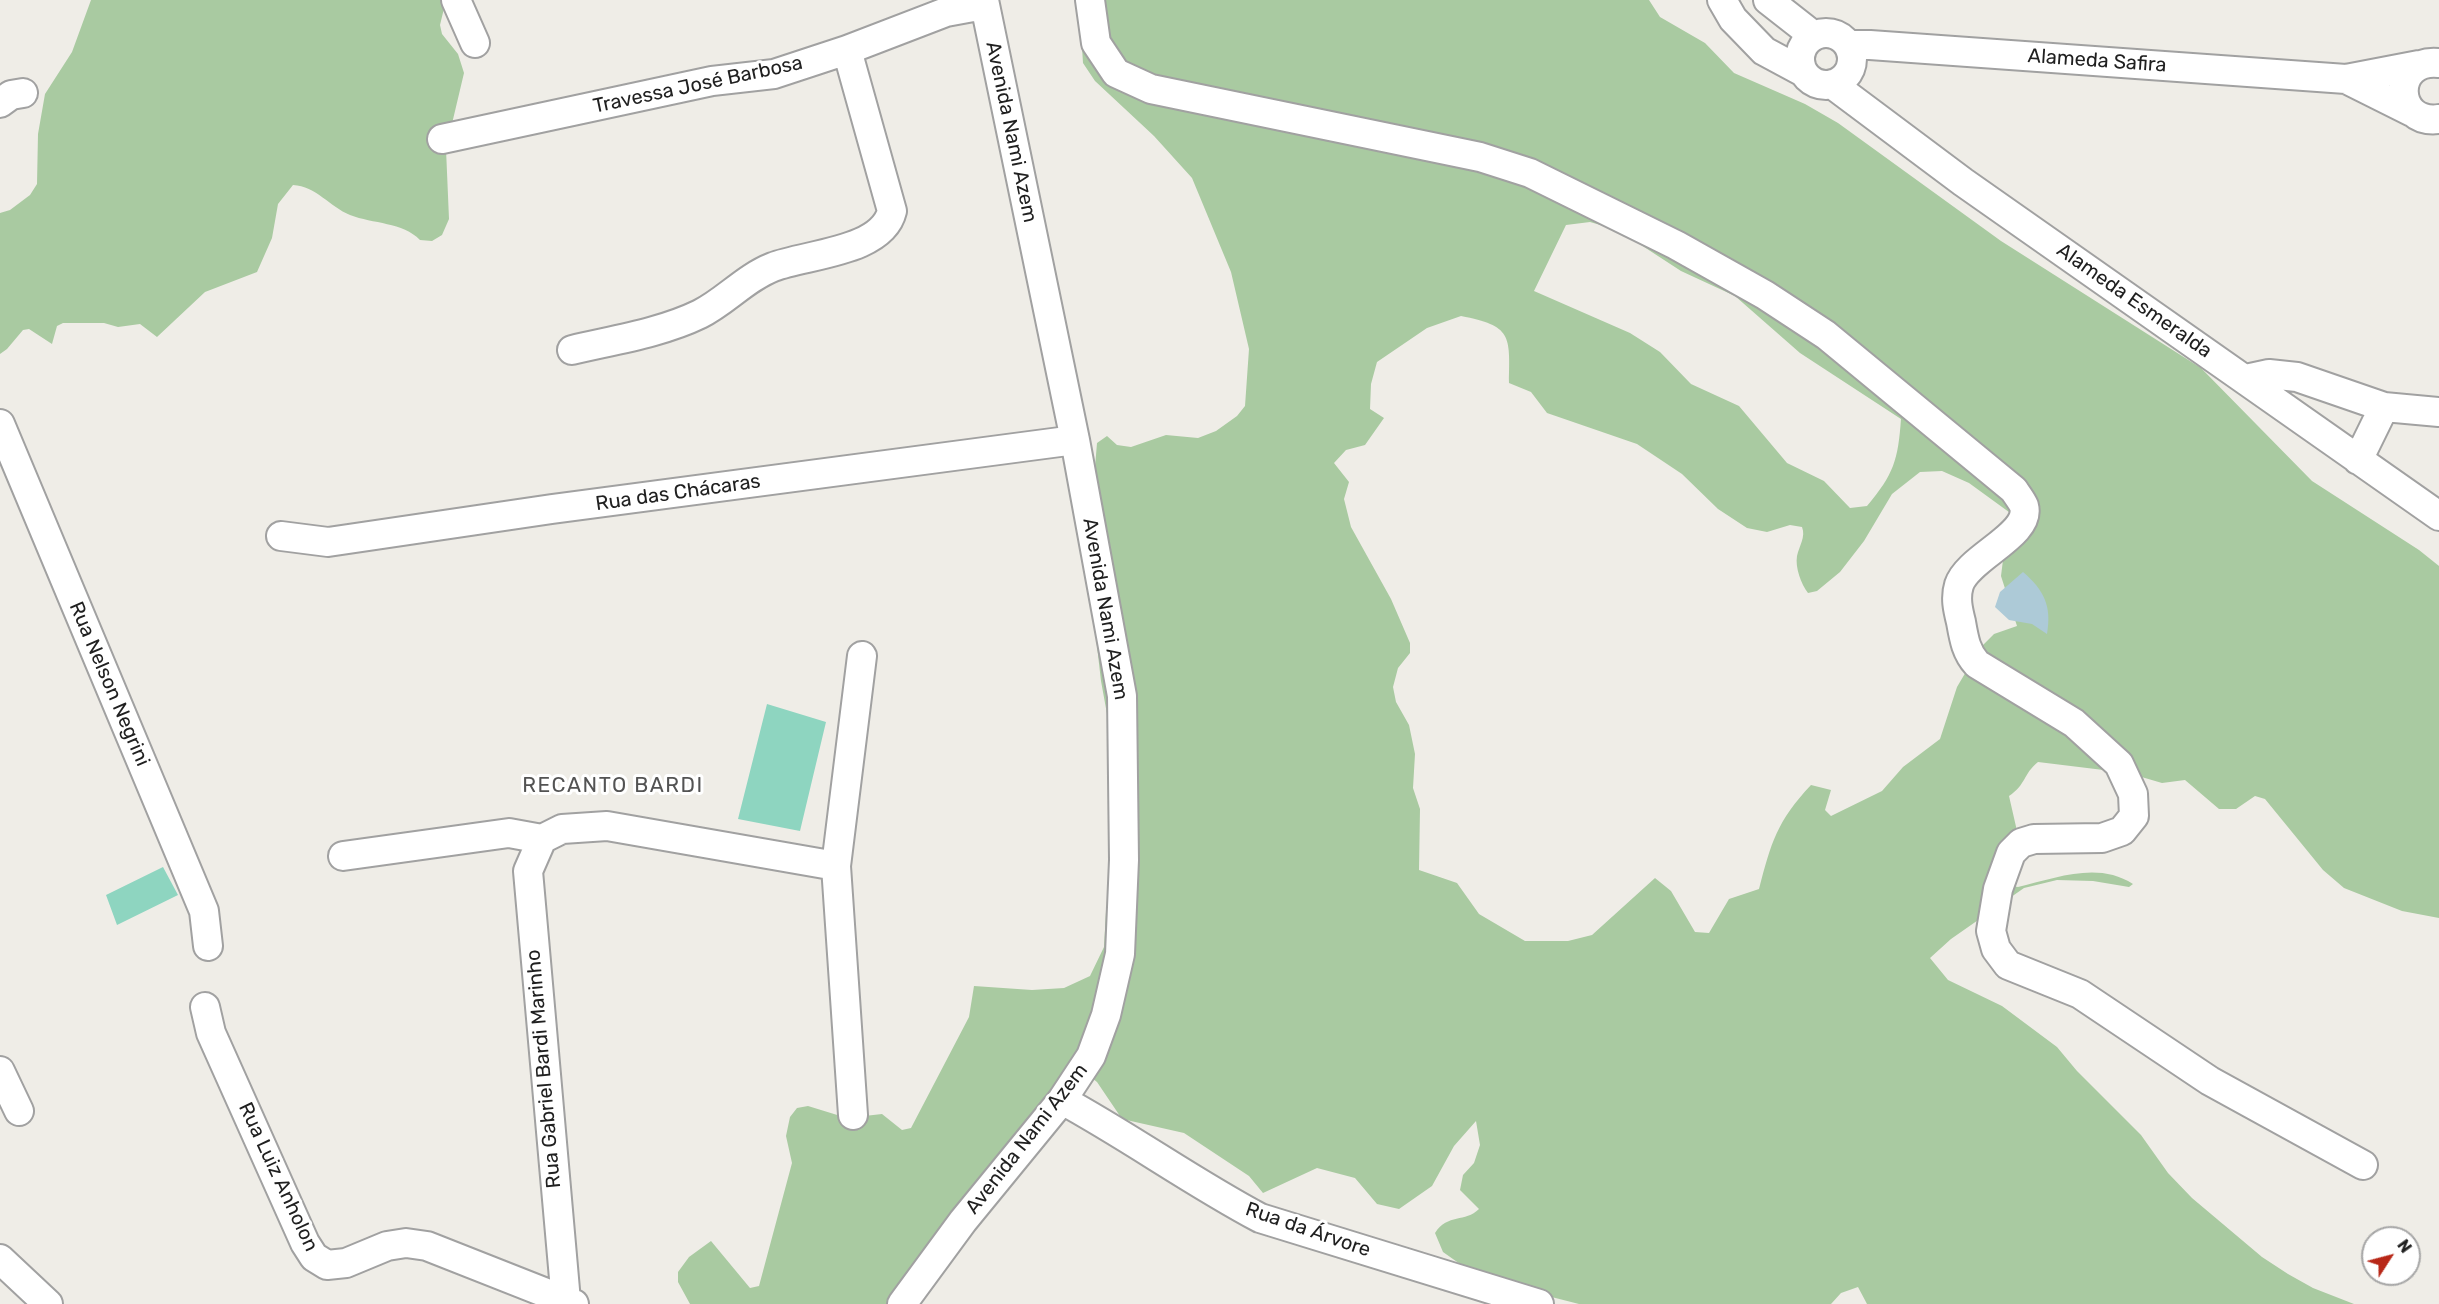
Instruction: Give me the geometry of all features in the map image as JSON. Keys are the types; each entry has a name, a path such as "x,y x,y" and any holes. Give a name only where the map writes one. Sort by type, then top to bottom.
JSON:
{"street":[{"path":"456,0 475,43"},
{"path":"1090,0 1096,44 1116,73 1151,89 1480,157 1530,173 1676,245 1765,295 1826,336 2014,490 2024,507 2024,520 2016,531 1974,563 1959,584 1957,601 1969,656 1977,664 2074,723 2119,764 2133,794 2134,816 2122,831 2102,838 2034,839 2021,843 2011,853 1998,889 1991,931 1996,949 2008,965 2080,994 2210,1081 2363,1165"},
{"name":"Alameda Esmeralda","path":"1722,0 1733,19 1764,51 1803,72 1816,83 1832,84 1963,182 2439,516"},
{"path":"1768,0 1814,36"},
{"name":"Travessa José Barbosa","path":"442,139 712,81 774,74 847,50 946,12 984,2"},
{"name":"Avenida Nami Azem","path":"902,1304 963,1221 1062,1100 1091,1056 1106,1015 1120,954 1124,860 1122,696 1075,440 984,2"},
{"path":"1803,72 1799,57 1806,42 1814,36 1835,34 1848,45 1852,61 1845,76 1832,84"},
{"name":"Alameda Safira","path":"1848,45 2346,79 2429,64"},
{"path":"572,350 676,324 702,313 756,275 774,266 863,242 878,234 889,222 892,211 847,50"},
{"name":"Alameda Safira","path":"2412,112 2404,96 2406,78 2429,64"},
{"name":"Alameda Safira","path":"2346,79 2428,120 2439,119"},
{"path":"2246,379 2269,374 2297,377 2384,407 2439,412"},
{"path":"2358,460 2384,407"},
{"name":"Rua Nelson Negrini","path":"0,424 204,911 208,946"},
{"name":"Rua das Chácaras","path":"281,536 328,542 576,506 1075,440"},
{"path":"853,1115 836,866 862,656"},
{"path":"343,856 509,833 542,839 562,830 607,826 836,866"},
{"name":"Rua Gabriel Bardi Marinho","path":"542,839 528,871 570,1302"},
{"name":"Rua Luiz Anholon","path":"204,1007 212,1033 304,1243 314,1257 327,1265 346,1263 387,1245 406,1243 427,1246 570,1302"},
{"path":"0,1071 19,1111"},
{"name":"Rua da Árvore","path":"1062,1100 1100,1120 1223,1199 1260,1218 1539,1304"},
{"path":"0,1259 48,1304"}],"green space":[{"path":"91,0 446,0 440,25 442,34 458,54 464,73 446,149 449,219 442,235 432,241 420,240 405,230 350,215 309,189 293,185 278,204 272,238 257,272 205,292 157,337 140,324 118,327 104,323 63,323 57,326 52,344 29,329 23,330 0,354 0,213 10,210 30,195 37,184 38,134 45,94 72,52"},
{"path":"1079,0 1649,0 1660,17 1705,43 1734,73 1805,104 1838,123 2001,241 2201,368 2312,481 2419,550 2439,566 2439,918 2402,911 2344,888 2323,870 2265,799 2255,796 2236,809 2219,809 2185,780 2162,783 2128,773 2038,762 2019,788 2009,796 2017,831 2007,885 2018,887 2062,876 2091,872 2120,877 2133,884 2129,887 2093,881 2057,880 2024,888 1951,939 1930,958 1948,980 2002,1006 2057,1047 2077,1071 2141,1135 2168,1173 2192,1198 2262,1257 2313,1288 2354,1304 1867,1304 1858,1287 1841,1293 1831,1304 1579,1304 1532,1292 1470,1271 1443,1252 1435,1233 1440,1227 1479,1209 1460,1190 1463,1175 1474,1163 1480,1145 1476,1121 1454,1146 1432,1186 1399,1209 1377,1204 1355,1178 1317,1168 1263,1193 1249,1176 1184,1133 1122,1119 1097,1082 1078,1067 895,1304 690,1304 678,1282 678,1272 689,1257 711,1241 750,1288 759,1286 792,1163 786,1136 790,1117 797,1108 808,1106 847,1118 882,1114 902,1130 911,1128 969,1017 974,986 1032,990 1064,988 1090,976 1104,947 1106,911 1116,848 1113,747 1101,681 1093,611 1094,479 1097,443 1107,436 1117,445 1131,447 1166,435 1198,438 1216,431 1237,416 1245,406 1249,349 1231,272 1192,178 1154,136 1095,81 1083,63","holes":["1590,222 1618,230 1681,271 1735,296 1800,353 1901,419 1893,466 1883,485 1867,506 1850,508 1824,481 1787,463 1739,406 1691,384 1660,352 1630,333 1534,291 1566,225","1461,316 1490,324 1499,329 1508,343 1509,383 1531,392 1547,413 1637,444 1682,474 1718,509 1747,528 1767,532 1790,525 1802,527 1803,534 1797,565 1808,593 1817,591 1840,572 1864,541 1892,494 1920,472 1942,471 1969,483 2013,515 2001,576 2017,626 1994,634 1980,648 1957,687 1940,739 1903,767 1882,791 1831,816 1825,810 1831,790 1811,785 1790,810 1777,833 1767,858 1759,889 1729,899 1709,933 1695,932 1671,891 1655,878 1592,935 1568,941 1525,941 1479,914 1457,883 1419,870 1420,809 1413,788 1415,754 1409,725 1396,702 1393,687 1398,668 1410,653 1410,643 1391,599 1351,527 1344,499 1349,482 1334,463 1346,450 1365,445 1384,418 1370,409 1371,384 1377,362 1427,328"]},
{"path":"767,704 826,722 800,831 738,819"},
{"path":"163,867 178,895 117,925 106,895"}],"water":[{"path":"2023,572 2036,585 2045,599 2048,615 2047,634 2032,624 2009,620 1995,607 2000,592"}],"district":[{"name":"RECANTO BARDI","path":"613,786"}]}
